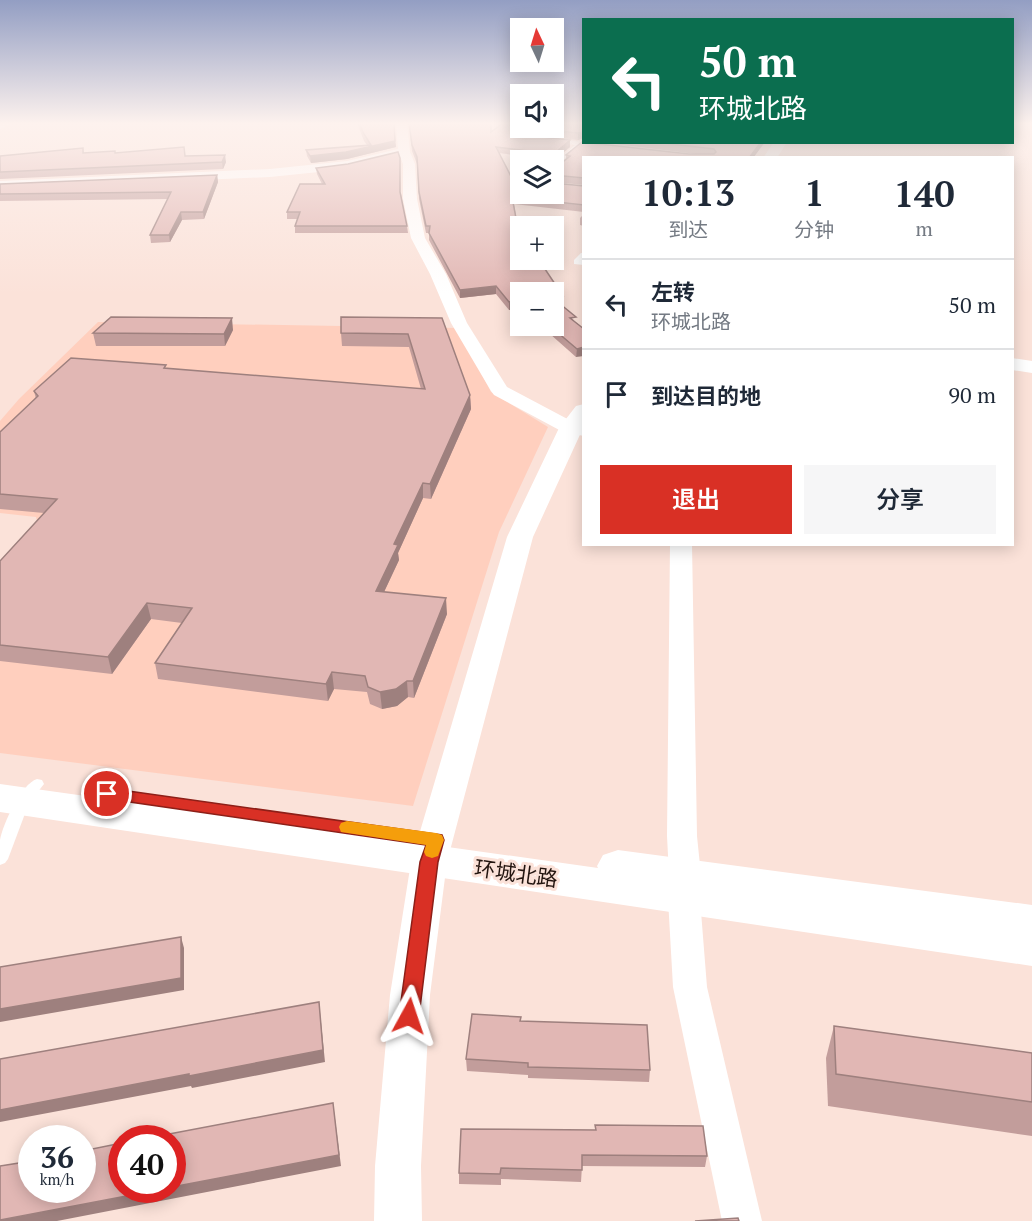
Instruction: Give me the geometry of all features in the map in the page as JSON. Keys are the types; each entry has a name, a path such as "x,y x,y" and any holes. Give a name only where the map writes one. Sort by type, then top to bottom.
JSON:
{"main road":[{"name":"环城北路","path":"15,791 685,887 1032,948"},
{"name":"环城北路","path":"685,887 1032,923"}],"street":[{"path":"0,185 113,180"},
{"path":"398,1221 398,1166 410,995 433,851 520,537 579,423 500,391 459,323 438,274 418,238 410,200 409,180"},
{"path":"1014,364 1032,367"},
{"path":"681,546 682,836 690,987 742,1221"}],"lane":[{"path":"0,859 15,791"}],"shaded area":[{"path":"98,322 458,328 491,392 548,427 499,532 413,806 0,753 0,566 38,525 36,517 0,513 0,421 19,399"}],"building":[{"path":"97,180 215,180 203,212 181,212 169,235 150,235 171,192 0,194 0,184"},
{"path":"323,180 400,180 400,192 407,226 295,226 300,212 287,212 300,184 325,184"},
{"path":"418,180 510,180 510,204 513,204 516,216 510,216 510,270 546,270 554,282 510,282 509,302 496,286 460,290 429,233 430,226 426,226"},
{"path":"564,184 582,186 582,205 564,203"},
{"path":"564,307 576,317 570,318 582,327 582,348 577,349 562,336 564,336"},
{"path":"111,317 232,318 224,334 93,333"},
{"path":"341,317 442,318 470,395 430,484 423,483 394,544 398,545 376,591 446,598 413,681 407,681 396,689 380,692 368,687 365,676 332,672 326,684 155,663 192,608 147,603 108,657 0,645 0,561 57,499 0,494 0,432 38,396 34,391 71,358 166,365 164,368 425,389 408,334 341,333"},
{"path":"181,937 181,978 0,1009 0,967"},
{"path":"319,1002 323,1050 0,1110 0,1059"},
{"path":"472,1014 521,1017 520,1021 647,1025 650,1070 528,1067 528,1063 466,1059"},
{"path":"834,1026 1032,1053 1032,1102 836,1074"},
{"path":"333,1103 339,1155 186,1184 186,1131"},
{"path":"595,1125 703,1126 707,1156 582,1155 582,1170 501,1168 500,1174 459,1173 461,1129 596,1130"},
{"path":"108,1146 108,1199 96,1202 96,1148"},
{"path":"18,1163 18,1203 90,1203 0,1220 0,1166"},
{"path":"738,1218 739,1221 695,1221"}],"slow traffic":[{"path":"347,827 436,840 432,852"}],"route":[{"path":"107,794 436,840 429,862 409,1016"}]}
